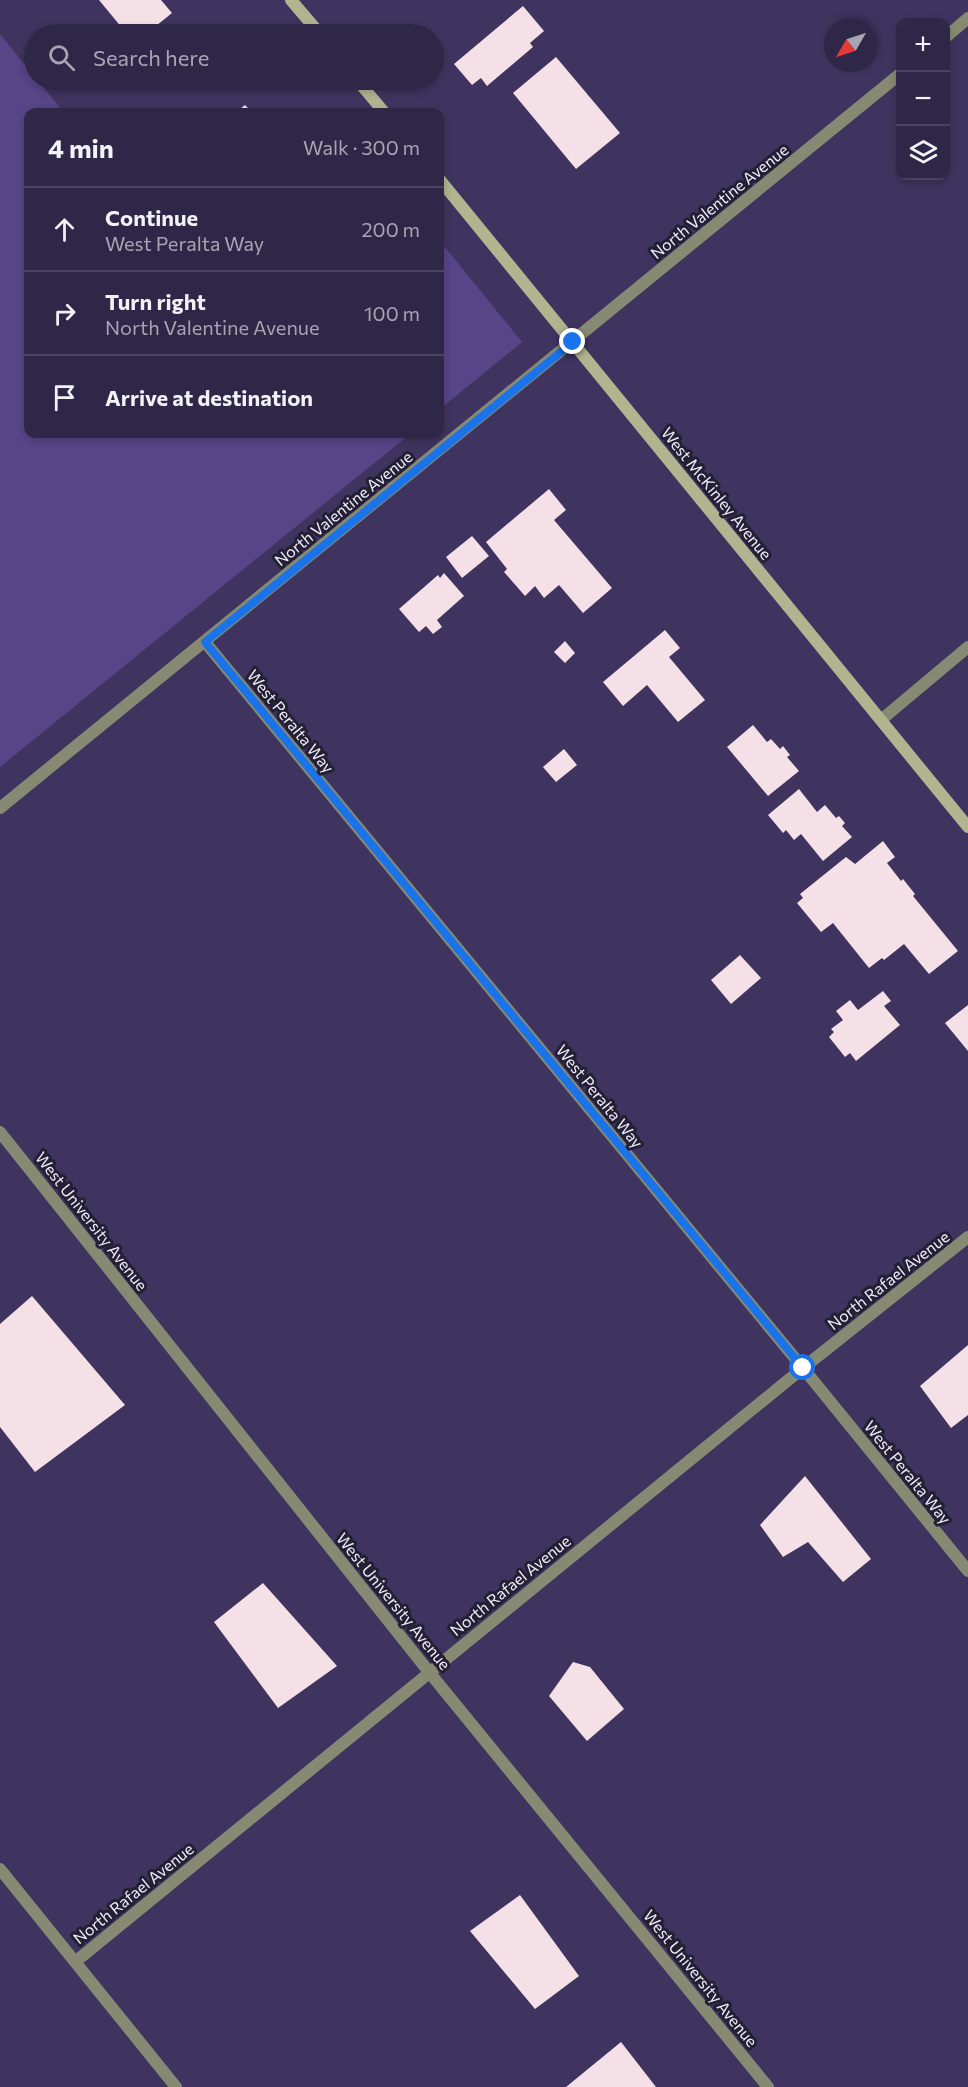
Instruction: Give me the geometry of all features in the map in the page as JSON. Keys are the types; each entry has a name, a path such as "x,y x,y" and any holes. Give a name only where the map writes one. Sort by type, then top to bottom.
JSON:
{"main road":[{"path":"291,0 311,24"},
{"path":"365,90 381,108"},
{"name":"West McKinley Avenue","path":"444,185 968,827"}],"street":[{"path":"950,33 968,18"},
{"name":"North Valentine Avenue","path":"0,808 896,77"},
{"name":"West Peralta Way","path":"205,642 803,1368 968,1572"},
{"path":"881,720 968,647"},
{"name":"West University Avenue","path":"0,1132 429,1672 768,2087"},
{"name":"North Rafael Avenue","path":"75,1962 803,1368 968,1237"},
{"path":"0,1869 176,2087"}],"shaded area":[{"path":"0,34 24,64 24,90 45,90 61,108 24,108 24,438 405,438 0,767"},
{"path":"444,246 522,342 444,406"}],"building":[{"path":"99,0 161,0 172,13 158,24 119,24"},
{"path":"523,6 544,31 530,43 533,47 487,86 481,78 472,85 454,64"},
{"path":"556,57 620,133 576,169 513,93"},
{"path":"549,489 566,510 554,520 612,588 583,613 559,585 544,598 535,586 525,596 504,572 507,569 486,542"},
{"path":"472,536 489,556 462,578 446,557"},
{"path":"444,573 464,596 437,620 442,627 433,634 426,626 419,632 399,609 438,575 440,578"},
{"path":"665,630 680,648 669,657 705,700 678,722 647,685 623,706 603,682"},
{"path":"565,641 575,653 565,663 554,652"},
{"path":"753,725 767,742 771,739 780,749 783,746 790,755 787,757 799,771 768,796 727,747"},
{"path":"564,749 577,765 556,782 543,767"},
{"path":"799,789 817,812 825,805 836,818 839,816 845,823 842,826 852,837 823,861 801,834 794,840 786,830 783,833 768,815"},
{"path":"883,841 895,857 887,863 901,881 903,879 915,894 913,896 958,951 929,974 904,944 884,960 882,958 869,968 833,923 821,932 797,903 803,898 800,894 846,857 855,864"},
{"path":"740,955 761,978 731,1004 711,980"},
{"path":"883,991 891,1001 884,1006 900,1025 856,1061 850,1053 845,1057 829,1037 834,1032 831,1029 843,1020 836,1011 850,1000 858,1010"},
{"path":"968,1005 968,1051 945,1023"},
{"path":"32,1296 125,1405 35,1472 0,1427 0,1324"},
{"path":"968,1345 968,1415 951,1428 920,1386"},
{"path":"805,1476 871,1559 843,1582 808,1542 783,1557 760,1525"},
{"path":"263,1583 337,1666 278,1708 214,1622"},
{"path":"573,1662 590,1667 624,1709 587,1741 549,1696"},
{"path":"520,1895 579,1976 535,2009 470,1931"},
{"path":"621,2042 656,2087 566,2087"}],"route":[{"path":"573,342 205,642 803,1368"}]}
